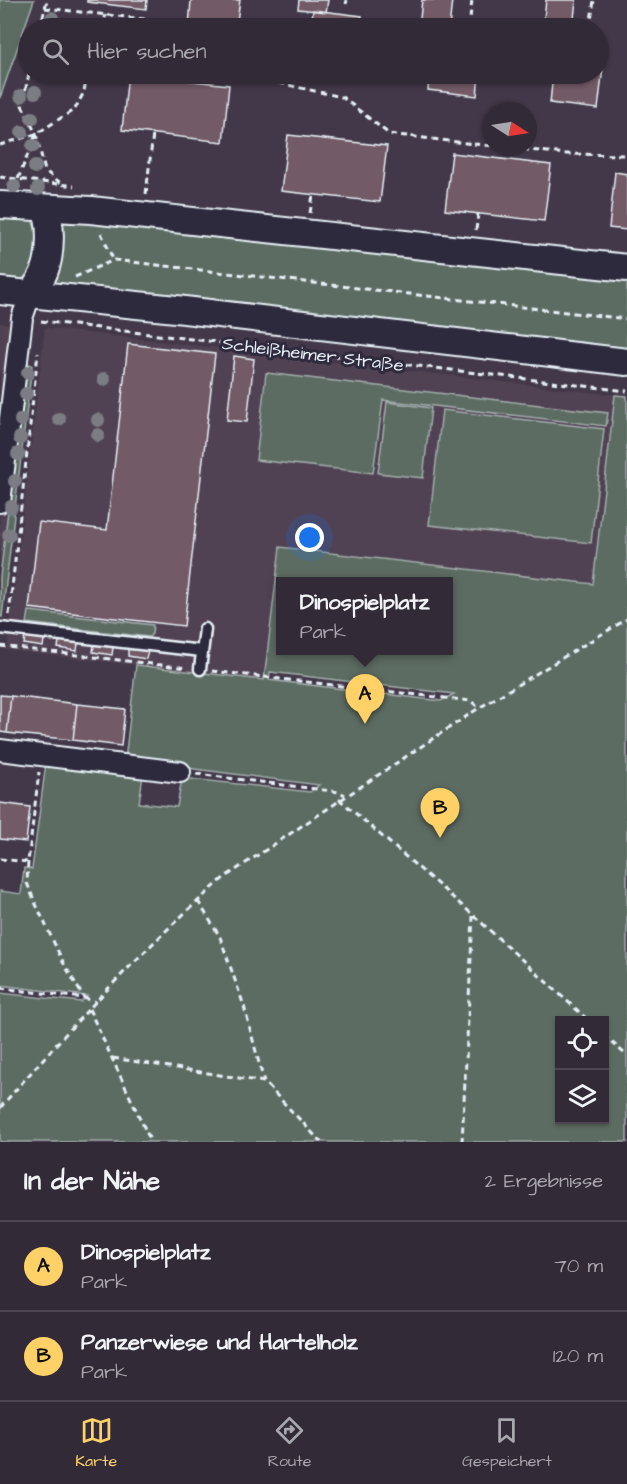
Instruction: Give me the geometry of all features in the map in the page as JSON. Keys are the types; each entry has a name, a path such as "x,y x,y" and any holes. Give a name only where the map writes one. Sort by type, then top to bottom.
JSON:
{"street":[{"path":"0,205 91,210 627,268"},
{"path":"0,502 26,307 45,270 50,239 49,217 45,208"},
{"name":"Schleißheimer Straße","path":"0,291 26,307 71,298 627,362"},
{"path":"0,750 183,772"}],"lane":[{"path":"4,629 202,651"},
{"path":"200,669 205,629"}],"path":[{"path":"42,18 47,0"},
{"path":"470,18 472,0"},
{"path":"591,18 594,0"},
{"path":"45,8 134,18"},
{"path":"27,84 22,105 36,134 45,171 91,210 114,260"},
{"path":"0,145 36,134 75,109 84,92 85,84"},
{"path":"283,84 342,97 389,134 483,145"},
{"path":"18,179 36,134"},
{"path":"146,194 153,134"},
{"path":"537,151 566,154 627,155"},
{"path":"310,213 313,195"},
{"path":"476,232 478,214"},
{"path":"74,277 114,260 627,319"},
{"name":"Schleißheimer Straße","path":"26,307 627,391"},
{"path":"5,646 4,629 39,344"},
{"path":"0,1108 63,1035 225,877 479,708 627,619"},
{"path":"0,646 137,662"},
{"path":"266,677 471,701 479,708"},
{"path":"41,755 27,883 63,962 84,998"},
{"path":"183,772 340,792 345,795"},
{"path":"339,800 473,915 584,1016"},
{"path":"0,859 28,862"},
{"path":"198,901 220,937 244,1006 264,1082 321,1142"},
{"path":"462,1142 473,915"},
{"path":"0,988 84,998 97,1002"},
{"path":"89,1009 151,1142"},
{"path":"609,1040 627,1056"},
{"path":"113,1058 264,1082"}],"shaded area":[{"path":"0,323 31,327 0,577"},
{"path":"45,328 615,395 593,584 281,547 264,680 7,650"}],"green space":[{"path":"0,0 34,0 28,18 18,18 18,46 0,98"},
{"path":"63,214 627,277 627,352 54,285"},
{"path":"0,215 28,217 35,228 37,246 34,264 28,275 22,279 0,280"},
{"path":"26,363 32,365 2,617 0,616 0,577"},
{"path":"266,373 608,413 606,426 383,400 373,473 256,460"},
{"path":"615,395 627,396 627,1142 0,1142 0,993 81,1002 87,996 0,985 0,891 21,894 24,868 32,869 46,763 143,775 139,803 177,807 182,778 310,792 319,785 125,760 136,665 264,680 276,580 276,655 453,655 453,577 276,577 280,547 593,584","holes":["270,672 454,694 441,701 269,680"]},
{"path":"387,402 431,408 423,478 378,473"},
{"path":"442,410 604,429 591,543 429,525"},
{"path":"29,611 153,625 152,634 149,637 27,623"}],"building":[{"path":"87,0 147,0 146,9 87,2"},
{"path":"191,0 240,0 237,18 190,18"},
{"path":"299,0 328,0 326,12 298,9"},
{"path":"422,0 452,0 450,18 420,18"},
{"path":"546,0 576,0 574,18 544,18"},
{"path":"313,10 362,16 362,18 312,18"},
{"path":"127,84 229,85 223,142 122,130"},
{"path":"428,84 478,84 477,96 428,90"},
{"path":"552,84 601,84 598,109 550,103"},
{"path":"288,135 387,146 380,202 281,191"},
{"path":"452,153 551,165 544,221 445,210"},
{"path":"615,172 627,174 627,230 609,228"},
{"path":"128,344 215,354 184,626 29,608 39,522 107,530"},
{"path":"234,356 254,359 247,422 227,420"},
{"path":"25,636 44,639 43,647 24,644"},
{"path":"59,641 78,643 77,651 58,648"},
{"path":"94,645 113,647 112,655 93,652"},
{"path":"128,649 148,651 146,659 128,656"},
{"path":"0,695 11,696 7,733 0,732"},
{"path":"11,696 77,704 73,740 7,733"},
{"path":"77,704 125,709 121,746 73,740"},
{"path":"0,803 30,807 26,842 0,839"}],"place":[{"name":"Dinospielplatz","path":"365,724"},
{"name":"Panzerwiese und Hartelholz","path":"440,838"}]}
